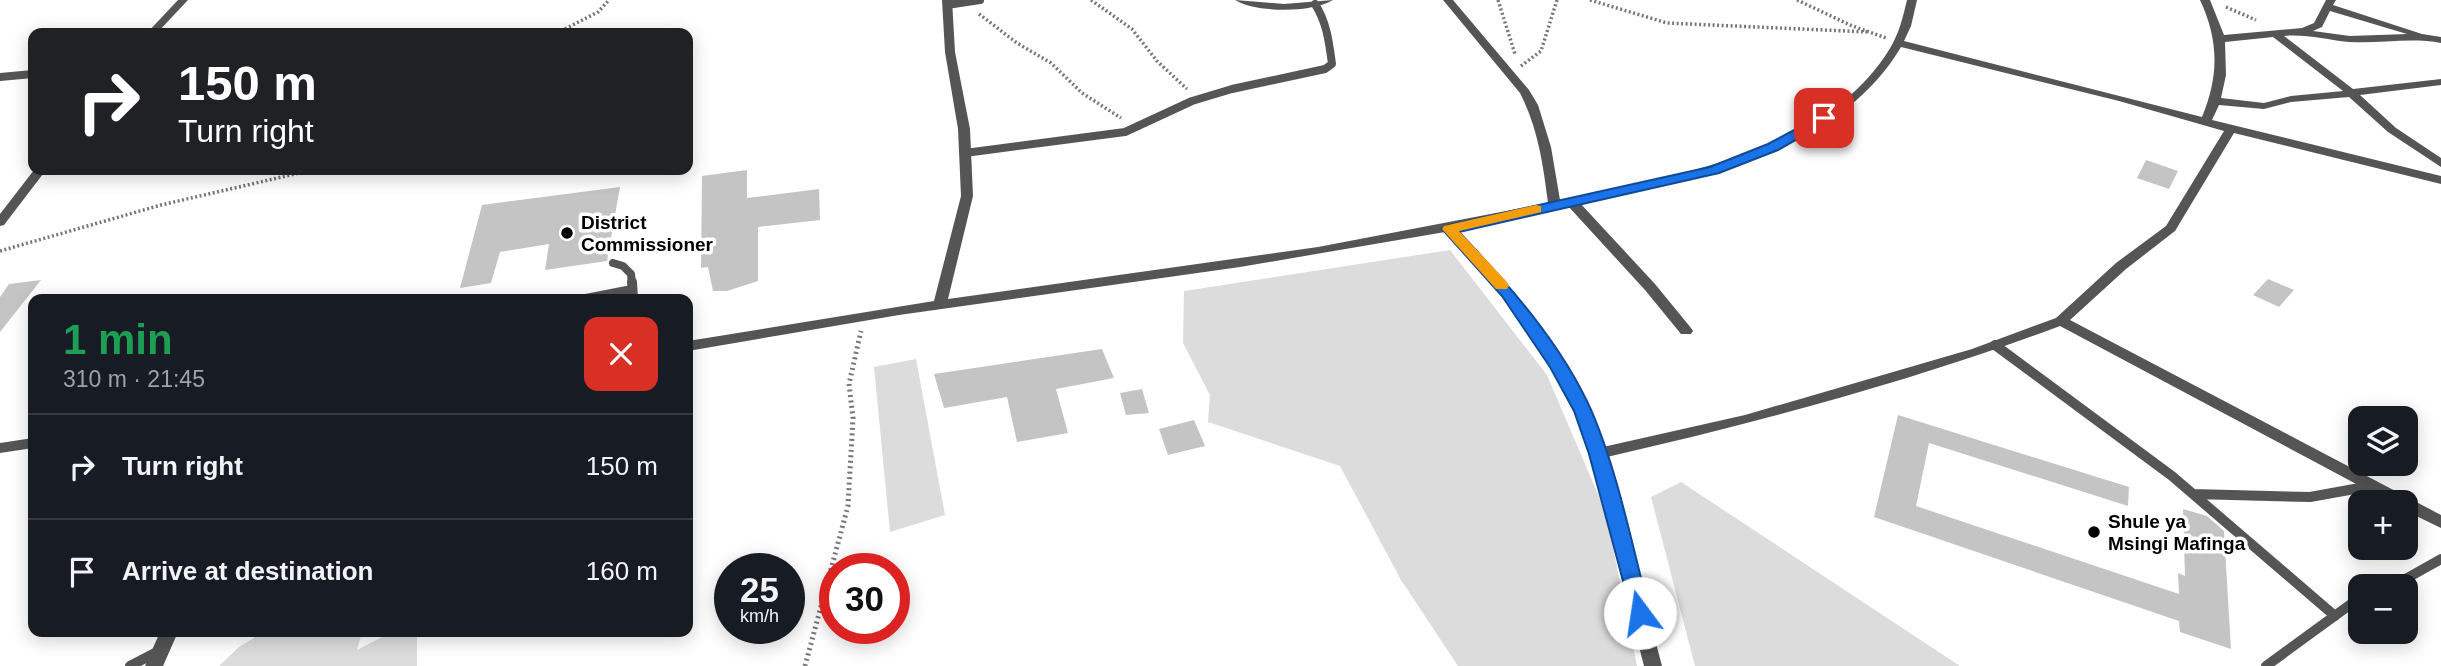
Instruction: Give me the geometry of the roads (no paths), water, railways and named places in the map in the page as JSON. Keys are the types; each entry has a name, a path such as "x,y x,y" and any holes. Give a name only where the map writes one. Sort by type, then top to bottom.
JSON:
{"street":[{"path":"157,28 183,0"},
{"path":"1240,0 1278,7 1315,4 1328,0"},
{"path":"1448,0 1522,88 1535,109 1544,133 1554,205"},
{"path":"693,345 940,305 1217,266 1449,229 1714,170 1773,147 1824,118 1873,81 1898,42 1912,0"},
{"path":"2206,1 2216,22 2223,57 2216,101 2206,122"},
{"path":"940,305 967,196 964,128 950,52 947,2"},
{"path":"2219,39 2286,33 2318,25 2330,4 2441,40"},
{"path":"2286,33 2350,39 2425,37"},
{"path":"2286,33 2392,130 2441,163"},
{"path":"1898,42 2231,129 2441,180"},
{"path":"2216,101 2264,106 2291,99 2441,82"},
{"path":"1598,454 1745,420 1995,345 2061,321 2121,266 2171,228 2231,129"},
{"path":"0,222 39,175"},
{"path":"1571,201 1650,287 1686,331"},
{"path":"1449,229 1507,293 1557,365 1582,411 1598,454 1653,666"},
{"path":"2061,321 2379,490"},
{"path":"0,448 28,444"},
{"path":"2418,510 2441,522"},
{"path":"158,658 167,637"}],"lane":[{"path":"947,2 980,0"},
{"path":"965,153 1125,132 1198,99 1329,68 1332,64 1329,29 1315,4"},
{"path":"0,77 28,74"},
{"path":"613,263 629,269 633,279 632,294"},
{"path":"1995,345 2193,494 2335,616"},
{"path":"2193,494 2310,497 2371,486"},
{"path":"2414,574 2441,559"},
{"path":"2266,666 2348,608"},
{"path":"130,666 158,658"}],"place":[{"name":"District Commissioner","path":"567,233"},
{"name":"Shule ya Msingi Mafinga","path":"2094,532"}]}
